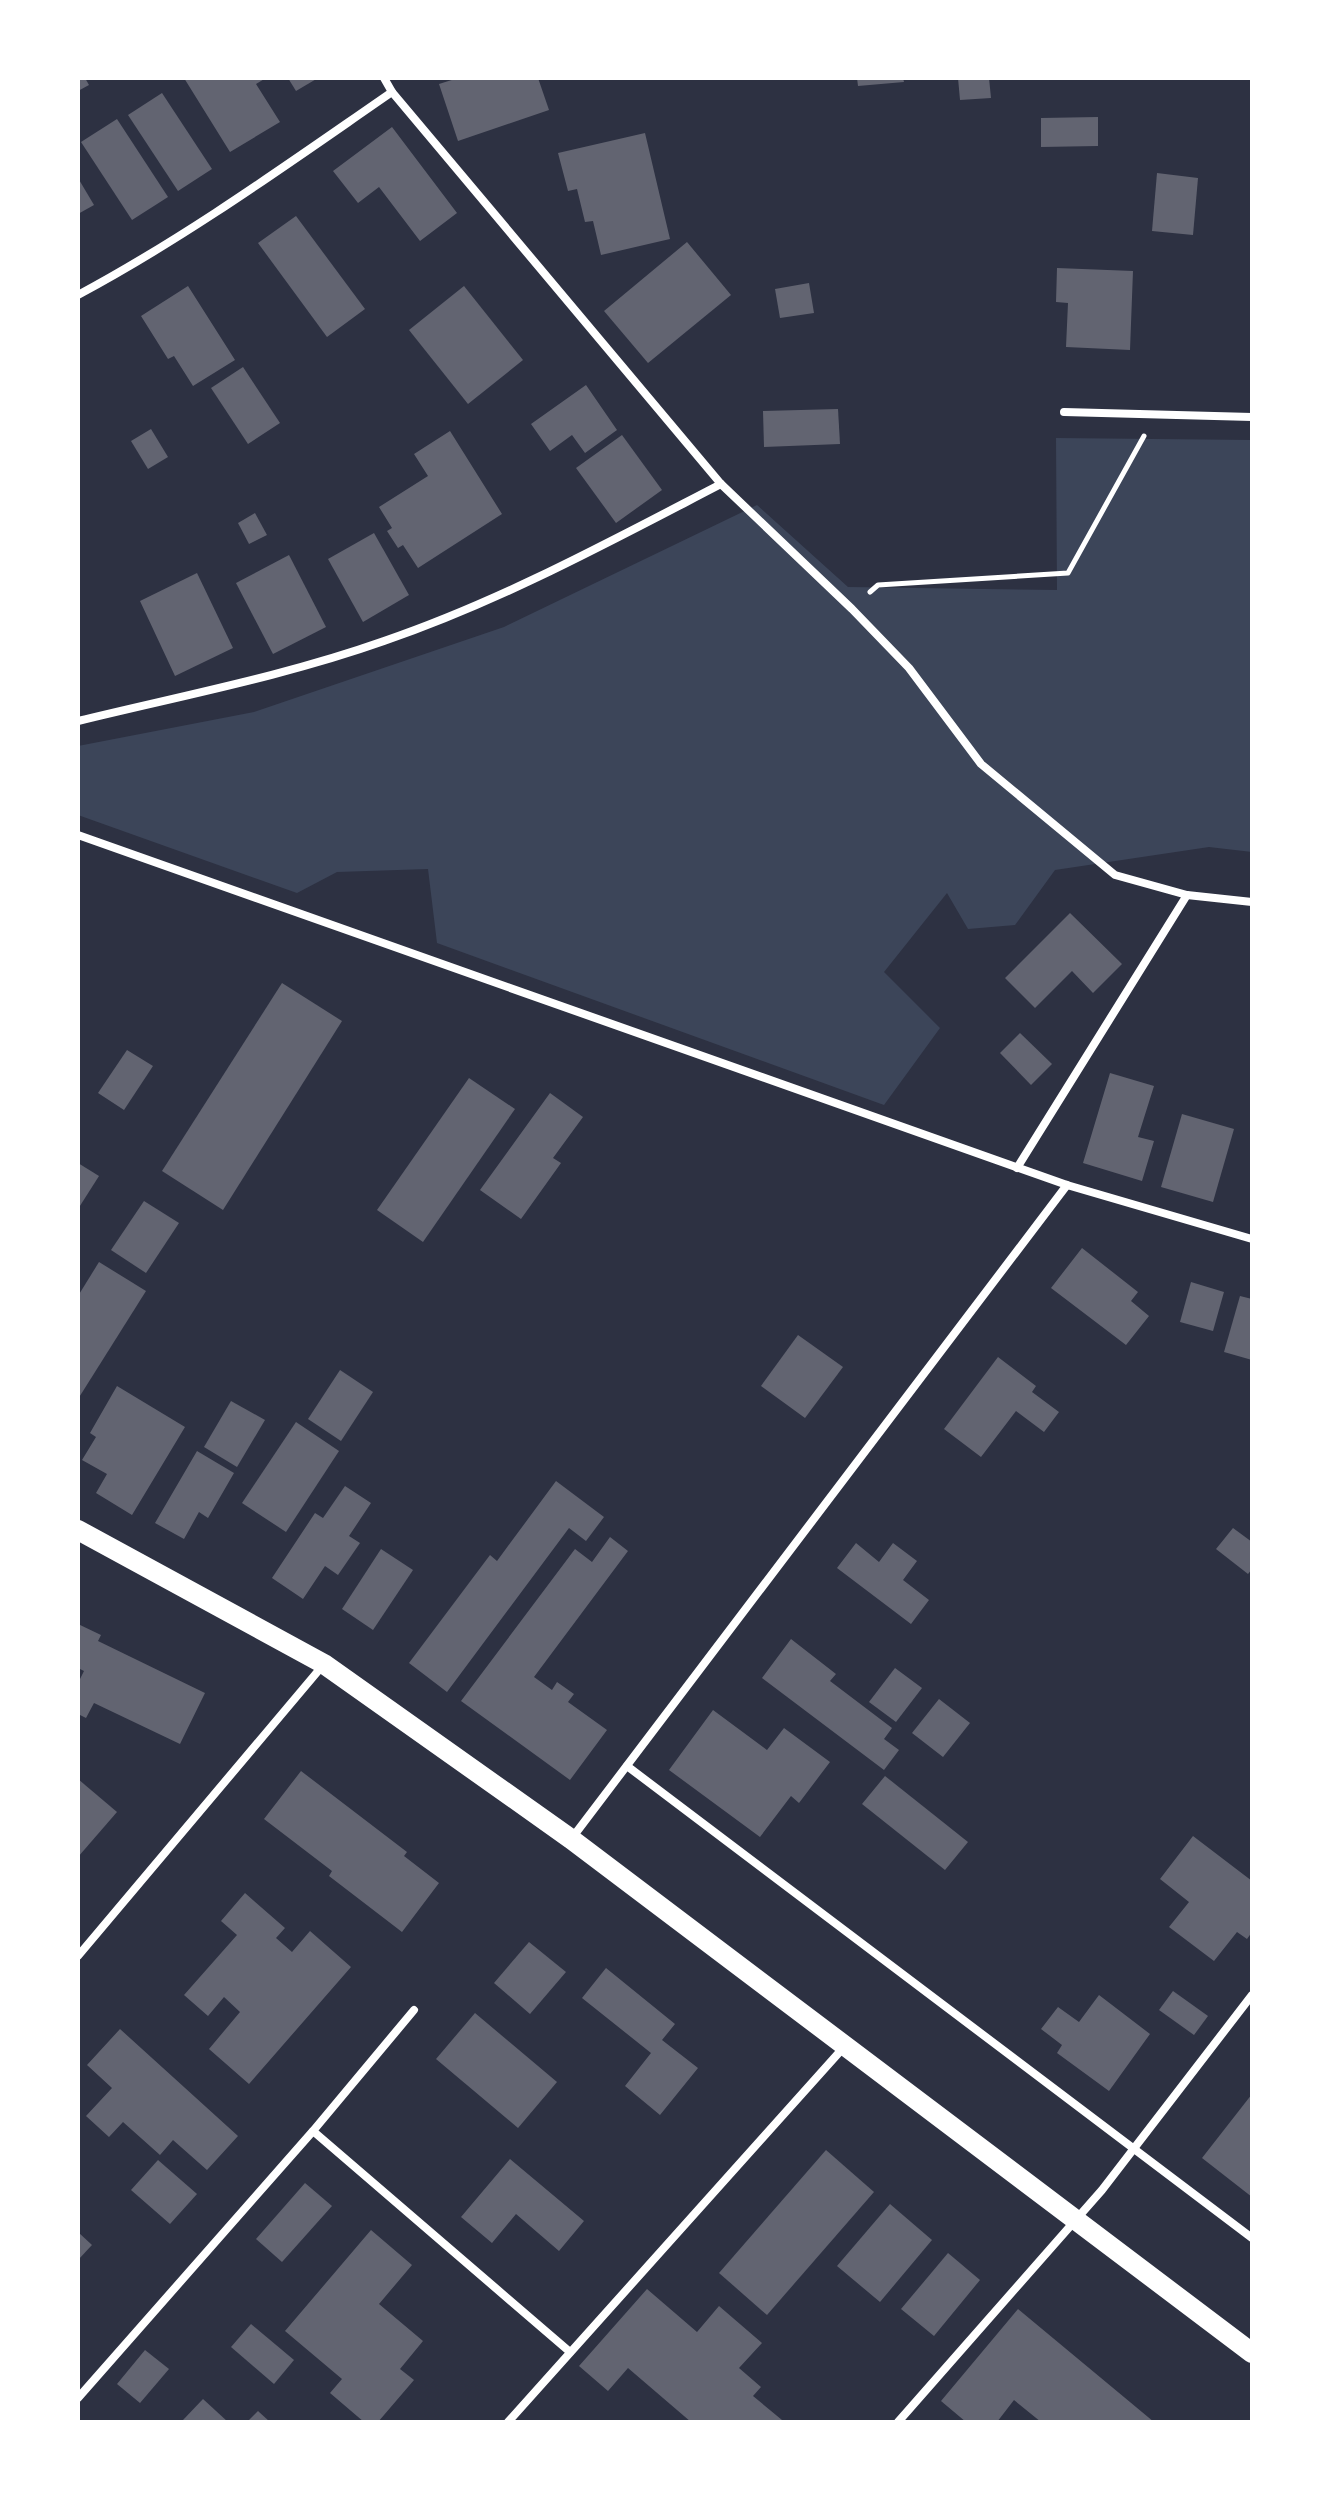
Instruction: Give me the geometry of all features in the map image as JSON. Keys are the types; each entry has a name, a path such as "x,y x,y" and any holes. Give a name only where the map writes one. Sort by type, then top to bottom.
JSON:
{"main road":[{"path":"78,1530 324,1664 571,1839 1252,2353"}],"street":[{"path":"384,78 392,92 721,484 909,668 981,764 1115,875 1187,895 1252,902"},
{"path":"78,295 124,270 235,200 392,92"},
{"path":"1064,412 1252,417"},
{"path":"78,721 257,680 385,641 548,571 721,484"},
{"path":"78,835 1017,1168 1252,1239"},
{"path":"1017,1168 1187,895"},
{"path":"571,1839 1067,1185"},
{"path":"78,1956 324,1664"},
{"path":"627,1766 1252,2238"},
{"path":"898,2422 1136,2149 1252,1995"},
{"path":"78,2398 313,2131 414,2010"},
{"path":"508,2422 845,2046"},
{"path":"313,2131 570,2352"}],"path":[{"path":"852,609 878,585 1068,573 1156,414"}],"shaded area":[{"path":"1056,438 1252,440 1252,852 1209,847 1055,870 1015,925 968,929 947,893 884,972 940,1028 884,1105 437,943 428,869 337,872 297,893 78,815 78,746 254,712 504,627 757,505 848,587 1057,590"}],"building":[{"path":"78,78 85,78 89,85 78,91"},
{"path":"184,78 266,78 256,84 280,122 230,152"},
{"path":"288,78 318,78 296,91"},
{"path":"458,78 538,78 549,110 458,141 439,84"},
{"path":"857,78 903,78 904,82 858,86"},
{"path":"958,78 989,78 991,98 960,100"},
{"path":"162,93 212,169 178,191 128,115"},
{"path":"1098,117 1098,146 1041,147 1041,118"},
{"path":"117,119 168,197 132,220 81,142"},
{"path":"392,127 457,213 420,241 379,187 358,203 333,171"},
{"path":"645,133 670,239 601,255 593,221 585,222 577,189 568,191 558,153"},
{"path":"1157,173 1198,178 1193,235 1152,231"},
{"path":"78,178 94,205 78,214"},
{"path":"296,216 365,309 327,337 258,243"},
{"path":"687,242 731,295 648,363 604,311"},
{"path":"1057,268 1133,271 1130,350 1066,347 1068,303 1056,302"},
{"path":"809,283 814,313 780,318 775,289"},
{"path":"188,286 235,360 193,386 174,356 168,359 141,316"},
{"path":"464,286 523,360 468,404 409,330"},
{"path":"243,367 280,423 248,444 211,388"},
{"path":"586,385 617,430 585,453 572,435 550,451 531,424"},
{"path":"838,409 840,444 764,447 763,411"},
{"path":"151,429 168,457 148,469 131,441"},
{"path":"450,431 502,514 418,568 403,545 398,548 387,531 392,528 379,507 428,476 414,454"},
{"path":"622,435 662,490 616,523 576,468"},
{"path":"255,513 267,535 249,544 238,523"},
{"path":"374,533 409,595 363,622 328,559"},
{"path":"289,555 326,627 273,654 236,583"},
{"path":"197,573 233,648 175,676 140,601"},
{"path":"1070,913 1122,964 1093,993 1072,971 1035,1008 1005,978"},
{"path":"282,983 342,1021 223,1210 162,1171"},
{"path":"1020,1033 1052,1064 1031,1085 1000,1053"},
{"path":"127,1050 153,1066 124,1110 98,1093"},
{"path":"1110,1073 1154,1086 1138,1137 1154,1141 1142,1181 1083,1163"},
{"path":"469,1078 515,1109 423,1242 377,1210"},
{"path":"550,1093 583,1117 553,1158 561,1163 521,1219 480,1190"},
{"path":"1182,1114 1234,1129 1213,1202 1161,1187"},
{"path":"78,1163 99,1176 78,1209"},
{"path":"144,1201 179,1223 146,1273 111,1250"},
{"path":"1082,1248 1138,1292 1131,1301 1149,1316 1126,1345 1051,1288"},
{"path":"99,1262 146,1291 78,1399 78,1296"},
{"path":"1191,1282 1224,1292 1213,1331 1180,1322"},
{"path":"1240,1296 1252,1299 1252,1360 1224,1352"},
{"path":"798,1335 843,1367 805,1418 761,1386"},
{"path":"998,1357 1036,1386 1032,1392 1059,1412 1044,1432 1016,1411 981,1457 944,1429"},
{"path":"340,1370 373,1392 341,1441 308,1419"},
{"path":"117,1386 185,1427 132,1515 96,1493 107,1474 82,1460 96,1437 90,1433"},
{"path":"231,1401 265,1420 237,1467 204,1447"},
{"path":"296,1422 339,1451 286,1532 242,1503"},
{"path":"197,1451 234,1473 208,1518 199,1512 184,1539 155,1523"},
{"path":"556,1481 604,1517 586,1541 569,1528 447,1692 409,1663 490,1555 497,1561"},
{"path":"345,1486 371,1503 349,1536 360,1543 338,1575 325,1566 303,1599 272,1578 315,1513 323,1518"},
{"path":"1233,1528 1252,1542 1252,1569 1248,1574 1216,1549"},
{"path":"610,1537 628,1551 534,1677 552,1690 557,1682 574,1694 568,1702 607,1730 570,1780 461,1701 575,1549 592,1562"},
{"path":"856,1543 879,1562 893,1543 917,1561 903,1580 929,1600 911,1624 837,1568"},
{"path":"381,1549 413,1570 373,1630 342,1609"},
{"path":"78,1624 101,1635 98,1641 205,1693 180,1744 94,1703 86,1718 78,1714 78,1683 84,1671 78,1668"},
{"path":"791,1639 836,1674 830,1681 892,1728 884,1739 899,1750 884,1770 762,1678"},
{"path":"895,1668 922,1688 896,1722 869,1702"},
{"path":"939,1699 970,1723 943,1757 912,1733"},
{"path":"713,1710 767,1750 784,1728 830,1762 799,1803 791,1796 760,1837 669,1770"},
{"path":"301,1771 407,1852 404,1856 439,1883 402,1932 329,1876 332,1871 264,1819"},
{"path":"885,1776 968,1842 945,1870 862,1804"},
{"path":"78,1779 117,1812 78,1857"},
{"path":"1193,1836 1252,1881 1252,1932 1247,1939 1237,1932 1214,1961 1169,1927 1189,1902 1160,1879"},
{"path":"245,1893 285,1928 276,1938 292,1952 310,1931 351,1967 249,2084 209,2049 240,2012 224,1997 208,2016 184,1995 237,1935 221,1921"},
{"path":"529,1942 566,1972 530,2014 494,1983"},
{"path":"606,1968 675,2024 662,2040 698,2068 660,2115 625,2086 651,2053 582,1998"},
{"path":"1173,1991 1208,2016 1194,2035 1159,2010"},
{"path":"1099,1995 1150,2034 1109,2091 1057,2053 1062,2045 1041,2029 1058,2007 1079,2022"},
{"path":"475,2013 557,2082 518,2128 436,2059"},
{"path":"120,2029 238,2136 207,2170 173,2140 160,2155 123,2122 109,2137 86,2116 112,2088 87,2065"},
{"path":"1252,2094 1252,2197 1202,2158"},
{"path":"826,2150 874,2192 767,2315 719,2273"},
{"path":"510,2159 584,2221 559,2251 516,2214 492,2243 461,2217"},
{"path":"158,2160 197,2194 170,2224 131,2190"},
{"path":"305,2183 332,2206 282,2262 256,2239"},
{"path":"890,2204 932,2240 880,2302 837,2266"},
{"path":"371,2230 412,2265 379,2304 423,2341 400,2369 414,2380 378,2422 364,2422 330,2393 342,2379 285,2331"},
{"path":"78,2232 92,2245 78,2260"},
{"path":"948,2253 980,2280 934,2336 901,2309"},
{"path":"647,2289 697,2332 719,2306 762,2343 739,2368 761,2387 753,2396 781,2422 691,2422 628,2368 608,2391 579,2366"},
{"path":"1018,2309 1154,2422 1041,2422 1014,2400 997,2422 966,2422 941,2401"},
{"path":"251,2324 294,2360 274,2384 231,2347"},
{"path":"145,2350 169,2369 140,2403 117,2384"},
{"path":"203,2399 228,2422 185,2422 183,2420"},
{"path":"258,2411 270,2422 247,2422"}]}
